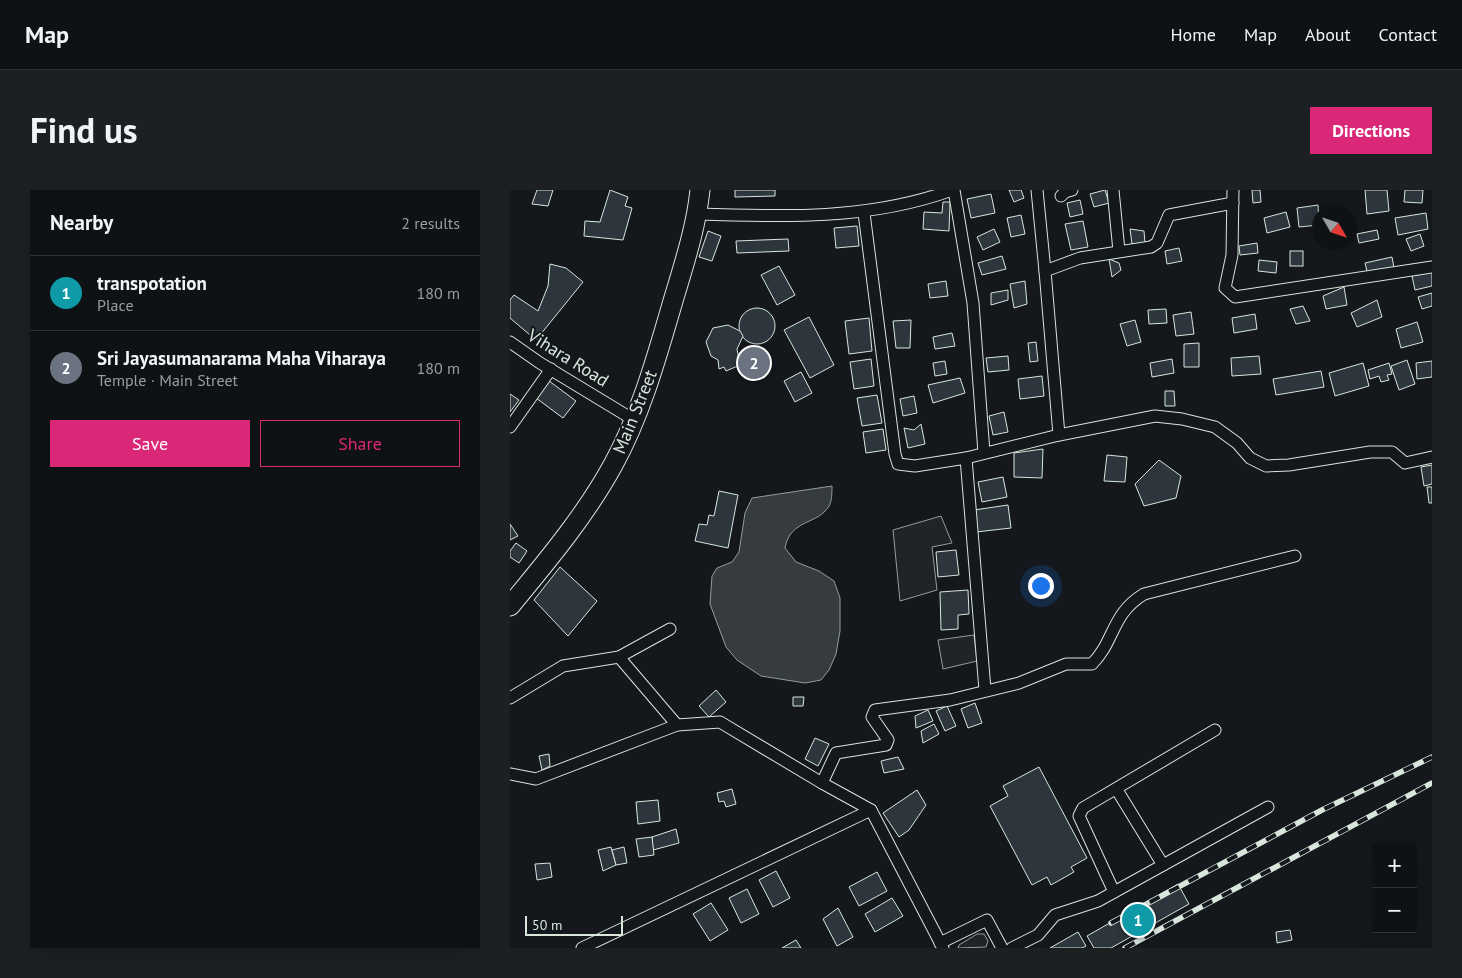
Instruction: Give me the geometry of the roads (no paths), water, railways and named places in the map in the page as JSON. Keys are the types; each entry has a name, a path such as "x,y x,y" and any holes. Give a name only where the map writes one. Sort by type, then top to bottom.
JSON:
{"main road":[{"name":"Main Street","path":"510,606 590,502 614,464 634,420 654,364 697,214 700,190"}],"street":[{"path":"697,214 775,217 864,213 928,199 953,190 972,303 984,453"},
{"path":"1037,190 1059,435"},
{"path":"1061,196 1065,192 1072,190"},
{"path":"1113,190 1119,251"},
{"path":"1233,190 1232,255 1225,288 1235,297 1432,267"},
{"path":"1045,271 1080,258 1150,247 1157,243 1169,215 1234,203"},
{"path":"864,213 895,454 898,464 915,466 966,458 1059,435 1155,416 1182,419 1216,427 1237,443 1250,458 1266,466 1289,465 1370,452 1392,452 1405,463 1432,457"},
{"name":"Vihara Road","path":"510,342 634,420"},
{"path":"510,427 551,369"},
{"path":"966,458 985,690"},
{"path":"822,783 836,753 886,745 888,740 872,717 875,710 923,706 1019,683 1066,664 1092,664 1100,657 1116,622 1132,601 1144,594 1295,556"},
{"path":"510,698 563,666 619,658 670,629"},
{"path":"619,658 677,725"},
{"path":"510,774 536,779 677,725 720,722 871,810 942,946 986,920 1002,948"},
{"path":"1114,892 1079,816 1083,808 1117,790 1215,730"},
{"path":"1117,790 1163,865"},
{"path":"1012,948 1038,935 1055,915 1098,901 1268,807"},
{"path":"582,948 871,810"}],"railway":[{"path":"1111,923 1322,810 1432,757"},
{"path":"1125,948 1432,783"}],"place":[{"name":"Sri Jayasumanarama Maha Viharaya","path":"754,363"},
{"name":"transpotation","path":"1138,920"}]}
